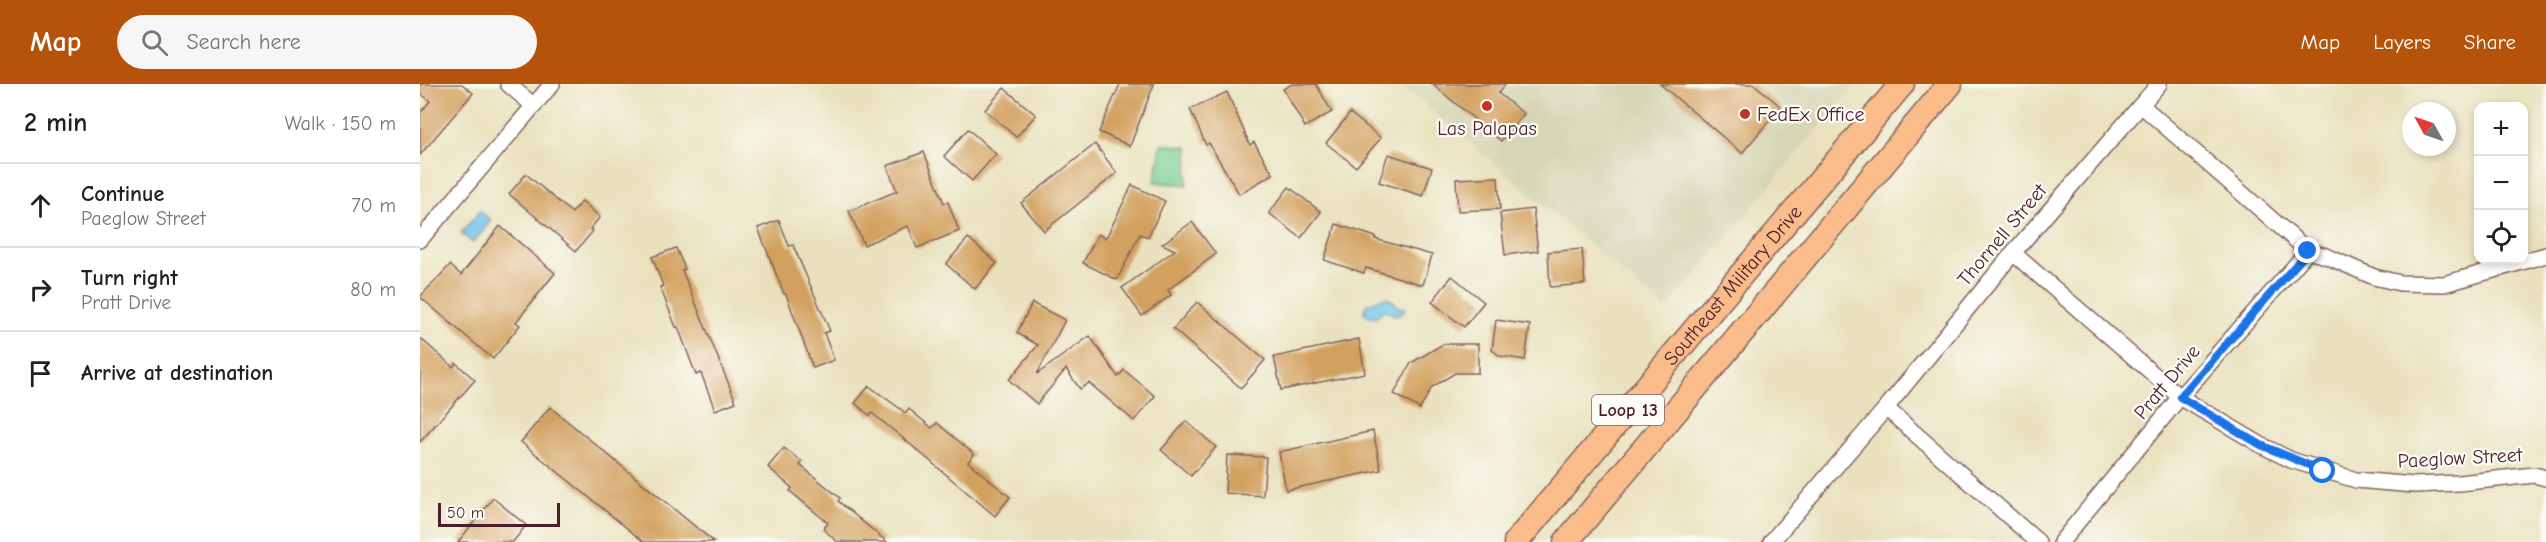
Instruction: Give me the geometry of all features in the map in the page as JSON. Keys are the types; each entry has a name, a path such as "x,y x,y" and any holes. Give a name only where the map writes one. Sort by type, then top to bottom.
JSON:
{"main road":[{"name":"Southeast Military Drive","path":"1516,542 1902,84"},
{"name":"Southeast Military Drive","path":"1566,542 1950,84"},
{"path":"1761,252 1790,275"},
{"path":"1739,277 1768,301"}],"street":[{"path":"508,84 534,106"},
{"path":"420,240 552,84"},
{"name":"Thornell Street","path":"1771,542 1886,408 2013,253 2159,84"},
{"path":"2141,105 2308,251 2326,255 2374,277 2400,283 2444,284 2546,255"},
{"name":"Pratt Drive","path":"2061,542 2180,397 2308,251"},
{"name":"Paeglow Street","path":"2013,253 2180,397 2291,460 2356,480 2414,485 2534,475 2546,478"},
{"path":"1886,408 2038,542"}],"shaded area":[{"path":"1401,84 1856,84 1666,309"}],"green space":[{"path":"1161,144 1188,147 1187,185 1155,182"}],"water":[{"path":"480,211 491,220 473,243 461,233"},
{"path":"1386,297 1398,307 1405,308 1402,314 1395,315 1383,310 1377,317 1368,317 1364,312 1367,304"}],"building":[{"path":"420,84 462,84 473,93 420,155 420,113 430,101 420,93"},
{"path":"1120,84 1154,84 1130,146 1099,132"},
{"path":"1292,84 1316,84 1332,112 1305,127 1283,89"},
{"name":"Las Palapas","path":"1432,84 1506,84 1498,93 1524,114 1501,141"},
{"path":"1660,84 1754,84 1781,107 1742,153"},
{"path":"1004,88 1036,115 1016,137 985,110"},
{"path":"1227,92 1250,145 1254,142 1273,174 1239,194 1209,143 1206,145 1190,109"},
{"path":"1350,113 1381,138 1356,167 1326,143"},
{"path":"968,129 996,154 972,181 944,156"},
{"path":"1095,144 1117,173 1044,231 1021,203"},
{"path":"924,152 944,203 948,202 959,231 917,248 908,226 864,245 849,211 897,191 887,166"},
{"path":"1388,154 1432,168 1423,196 1379,182"},
{"path":"526,174 572,213 582,201 600,217 590,229 593,231 576,251 509,194"},
{"path":"1498,177 1500,209 1458,211 1456,179"},
{"path":"1132,185 1165,201 1148,237 1140,234 1117,280 1083,263 1098,234 1106,238"},
{"path":"1289,187 1321,212 1301,238 1269,213"},
{"path":"1533,209 1538,251 1505,255 1500,213"},
{"path":"779,220 789,246 793,245 830,331 824,333 834,360 813,368 786,294 784,294 758,228"},
{"path":"1192,222 1216,254 1168,290 1171,295 1142,316 1122,288 1175,250 1162,244"},
{"path":"1336,224 1376,237 1375,239 1432,255 1423,285 1366,268 1364,273 1324,260"},
{"path":"500,226 555,273 516,322 520,325 493,359 420,297 450,265 461,275"},
{"path":"968,238 997,263 975,289 946,264"},
{"path":"676,248 685,269 682,270 736,402 715,410 701,373 696,375 678,327 676,327 660,287 663,286 652,257"},
{"path":"1582,249 1585,284 1550,287 1548,252"},
{"path":"1452,276 1484,302 1464,327 1432,302"},
{"path":"1197,302 1265,360 1241,388 1173,329"},
{"path":"1032,303 1065,320 1037,374 1090,336 1118,377 1124,370 1155,396 1134,421 1089,383 1080,389 1066,369 1037,404 1009,380 1038,345 1017,333"},
{"path":"1496,320 1530,325 1525,360 1500,356 1492,350"},
{"path":"420,338 453,367 456,363 475,380 420,442"},
{"path":"1359,339 1365,373 1281,390 1274,357"},
{"path":"1443,344 1478,344 1478,373 1455,373 1432,387 1420,409 1394,394 1411,363"},
{"path":"869,386 906,413 909,409 932,428 937,423 974,454 968,462 1010,497 995,516 872,413 870,416 855,403"},
{"path":"550,407 714,542 644,542 521,442"},
{"path":"1186,421 1216,447 1191,476 1161,450"},
{"path":"1373,431 1381,470 1286,490 1279,452"},
{"path":"784,448 802,462 800,465 840,498 838,501 887,542 838,542 823,529 828,523 790,491 792,488 768,467"},
{"path":"1227,455 1266,457 1263,496 1225,493"},
{"path":"493,498 526,525 513,542 458,542"}],"place":[{"name":"Las Palapas","path":"1487,106"},
{"name":"FedEx Office","path":"1745,114"}],"route":[{"path":"2308,251 2180,397 2261,445 2291,460 2323,471"}]}
